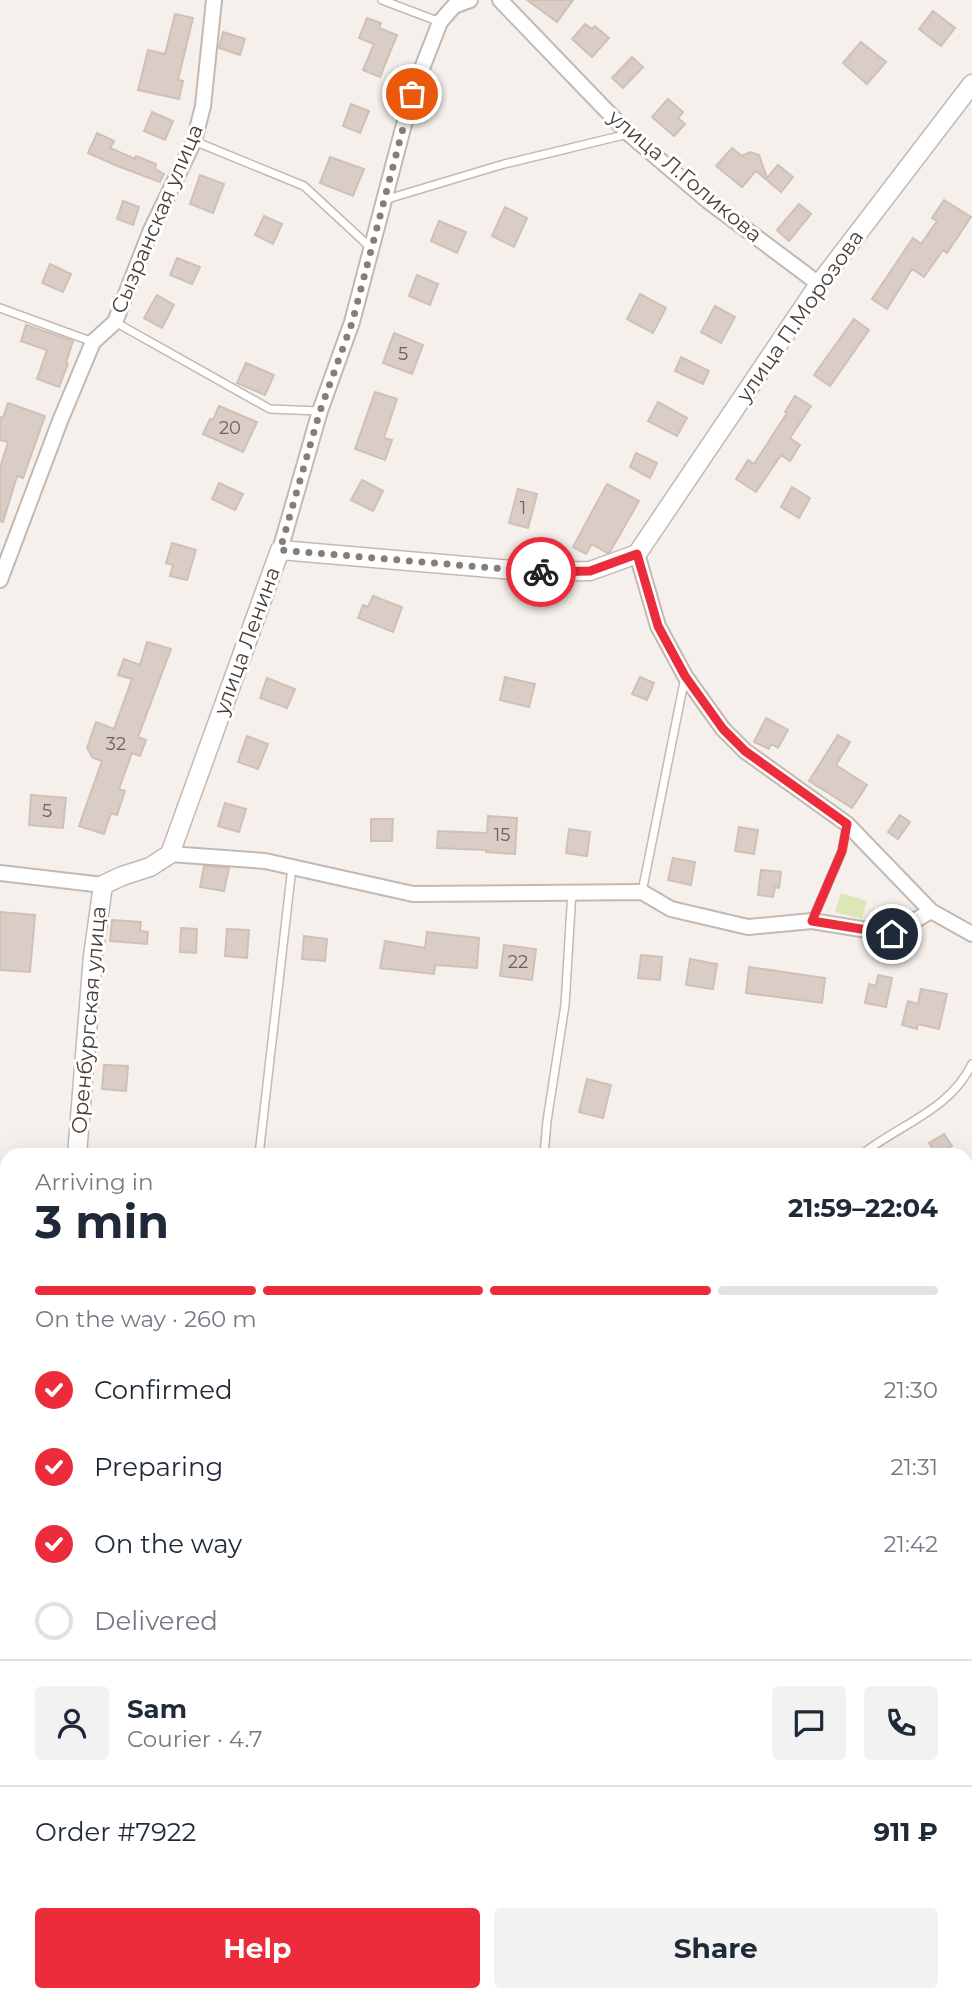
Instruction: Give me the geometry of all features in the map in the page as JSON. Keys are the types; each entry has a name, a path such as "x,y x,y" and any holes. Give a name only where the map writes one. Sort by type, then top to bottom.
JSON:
{"street":[{"name":"Сызранская улица","path":"0,580 93,342 115,322 151,230 194,141 202,106 214,0"},
{"path":"440,22 454,6 470,0"},
{"name":"улица Л.Голикова","path":"500,0 629,134 708,201 819,284"},
{"name":"улица Ленина","path":"170,854 280,550 320,411 352,323 412,94 440,22"},
{"name":"улица П.Морозова","path":"637,554 819,284 972,84"},
{"path":"280,550 536,572 590,571 637,554 658,626 685,676 723,729 745,751 847,824 931,911 972,934"},
{"path":"0,873 103,885 150,867 170,854 265,861 413,894 642,892 671,909 748,927 812,921 892,934 931,911"},
{"name":"Оренбургская улица","path":"78,1148 93,956 103,885"}],"lane":[{"path":"382,0 440,22"},
{"path":"384,200 504,163 629,134"},
{"path":"194,141 304,186 372,249"},
{"path":"0,308 93,342"},
{"path":"115,322 270,409 320,411"},
{"path":"642,892 685,676"},
{"path":"812,921 842,851 847,824"},
{"path":"260,1148 292,867"},
{"path":"545,1148 565,1005 572,891"},
{"path":"872,1148 936,1107 963,1082 972,1064"}],"green space":[{"path":"841,893 867,901 862,919 835,912"}],"building":[{"path":"527,0 573,0 557,22"},
{"path":"933,11 955,28 941,46 919,29"},
{"path":"175,14 193,18 178,80 183,81 179,99 138,90 148,50 165,54"},
{"path":"367,18 381,23 379,28 397,35 380,77 363,70 374,44 359,38"},
{"path":"585,24 592,29 595,26 609,38 592,57 572,39"},
{"path":"223,32 245,39 240,55 219,48"},
{"path":"861,42 886,62 867,84 843,63"},
{"path":"632,57 643,67 623,88 612,78"},
{"path":"668,99 683,112 678,118 685,124 674,136 652,117"},
{"path":"351,104 369,111 360,133 343,126"},
{"path":"152,112 173,121 165,140 144,131"},
{"path":"97,133 114,141 110,148 135,159 136,156 156,164 155,169 164,174 160,182 88,153"},
{"path":"732,148 742,156 750,152 759,155 767,178 778,165 793,177 781,192 756,171 742,187 716,166"},
{"path":"330,157 364,169 353,196 320,183"},
{"path":"200,175 224,184 213,213 190,204"},
{"path":"944,200 971,217 947,253 943,250 924,277 912,269 887,309 872,299 913,238 921,244 937,221 932,218"},
{"path":"123,201 139,207 133,225 117,219"},
{"path":"799,204 811,214 789,241 777,230"},
{"path":"505,207 527,218 514,247 492,236"},
{"path":"264,216 282,224 273,244 255,235"},
{"path":"439,221 466,232 457,253 431,241"},
{"path":"177,258 200,267 192,284 170,275"},
{"path":"50,264 71,274 63,292 42,283"},
{"path":"417,275 438,284 430,305 409,296"},
{"path":"640,294 666,308 653,333 627,319"},
{"path":"157,295 174,305 162,328 144,318"},
{"path":"715,306 735,317 721,343 701,332"},
{"path":"854,319 869,330 830,386 814,375"},
{"path":"26,325 73,341 59,387 37,379 47,350 21,341"},
{"path":"394,333 423,345 412,374 383,363"},
{"path":"681,357 709,371 703,384 675,371"},
{"path":"246,363 274,375 265,395 237,383"},
{"path":"375,392 397,399 384,438 392,440 385,460 355,449"},
{"path":"795,396 811,406 790,438 800,445 790,461 781,455 756,492 736,479 748,460 754,464"},
{"path":"658,402 687,418 677,436 648,421"},
{"path":"8,403 45,416 23,478 17,476 3,522 0,521 0,468 8,442 0,440 0,417 3,418"},
{"path":"219,406 257,422 243,452 203,434"},
{"path":"636,453 657,463 650,478 630,467"},
{"path":"362,480 383,491 373,511 351,500"},
{"path":"219,483 243,494 235,510 212,499"},
{"path":"607,484 639,501 610,552 607,553 592,544 586,554 573,547"},
{"path":"792,487 810,498 799,518 781,507"},
{"path":"518,489 537,494 528,528 509,523"},
{"path":"172,543 196,550 187,580 170,576 173,565 166,563"},
{"path":"373,596 402,607 393,632 358,618 363,605 368,607"},
{"path":"147,642 171,649 138,737 146,740 140,756 132,753 119,789 125,791 117,815 111,813 104,834 79,826 102,761 93,758 87,748 96,722 114,729 132,679 118,675 124,659 140,665"},
{"path":"505,677 535,684 529,707 500,700"},
{"path":"640,677 654,683 647,700 632,694"},
{"path":"267,678 295,689 287,708 260,698"},
{"path":"766,718 788,730 778,748 771,744 769,749 754,742"},
{"path":"838,735 850,742 836,765 867,785 852,808 809,781"},
{"path":"247,736 268,744 258,769 238,762"},
{"path":"31,795 66,798 63,828 29,825"},
{"path":"225,803 246,809 239,832 218,826"},
{"path":"900,815 910,822 898,839 888,832"},
{"path":"488,816 517,818 515,854 437,848 438,831 487,833"},
{"path":"371,819 393,819 392,841 371,841"},
{"path":"739,827 758,830 754,854 735,851"},
{"path":"569,829 590,832 587,856 566,853"},
{"path":"673,858 695,862 691,885 668,880"},
{"path":"204,866 229,868 224,891 200,887"},
{"path":"761,870 781,872 779,888 775,887 773,897 758,895"},
{"path":"0,912 35,915 30,972 0,970"},
{"path":"112,920 141,922 140,931 148,932 147,944 110,941"},
{"path":"181,928 197,929 196,953 180,952"},
{"path":"227,929 249,930 247,958 225,956"},
{"path":"427,932 479,938 477,968 435,965 434,974 380,968 385,941 425,948"},
{"path":"304,936 327,939 325,961 302,959"},
{"path":"504,945 536,949 532,980 500,976"},
{"path":"641,955 662,957 660,980 638,978"},
{"path":"690,959 717,964 713,989 686,985"},
{"path":"749,967 825,978 822,1003 746,993"},
{"path":"878,975 892,978 886,1007 865,1003 869,984 876,986"},
{"path":"921,989 947,994 939,1029 918,1024 917,1029 902,1025 908,1001 918,1004"},
{"path":"104,1065 128,1066 126,1091 102,1089"},
{"path":"587,1079 611,1085 603,1118 579,1112"},
{"path":"944,1134 952,1146 932,1148 929,1143"}],"way so far":[{"path":"412,94 352,323 320,411 280,550 541,572"}],"route":[{"path":"541,572 590,571 637,554 658,626 685,676 723,729 745,751 847,824 842,851 812,921 892,934"}]}
